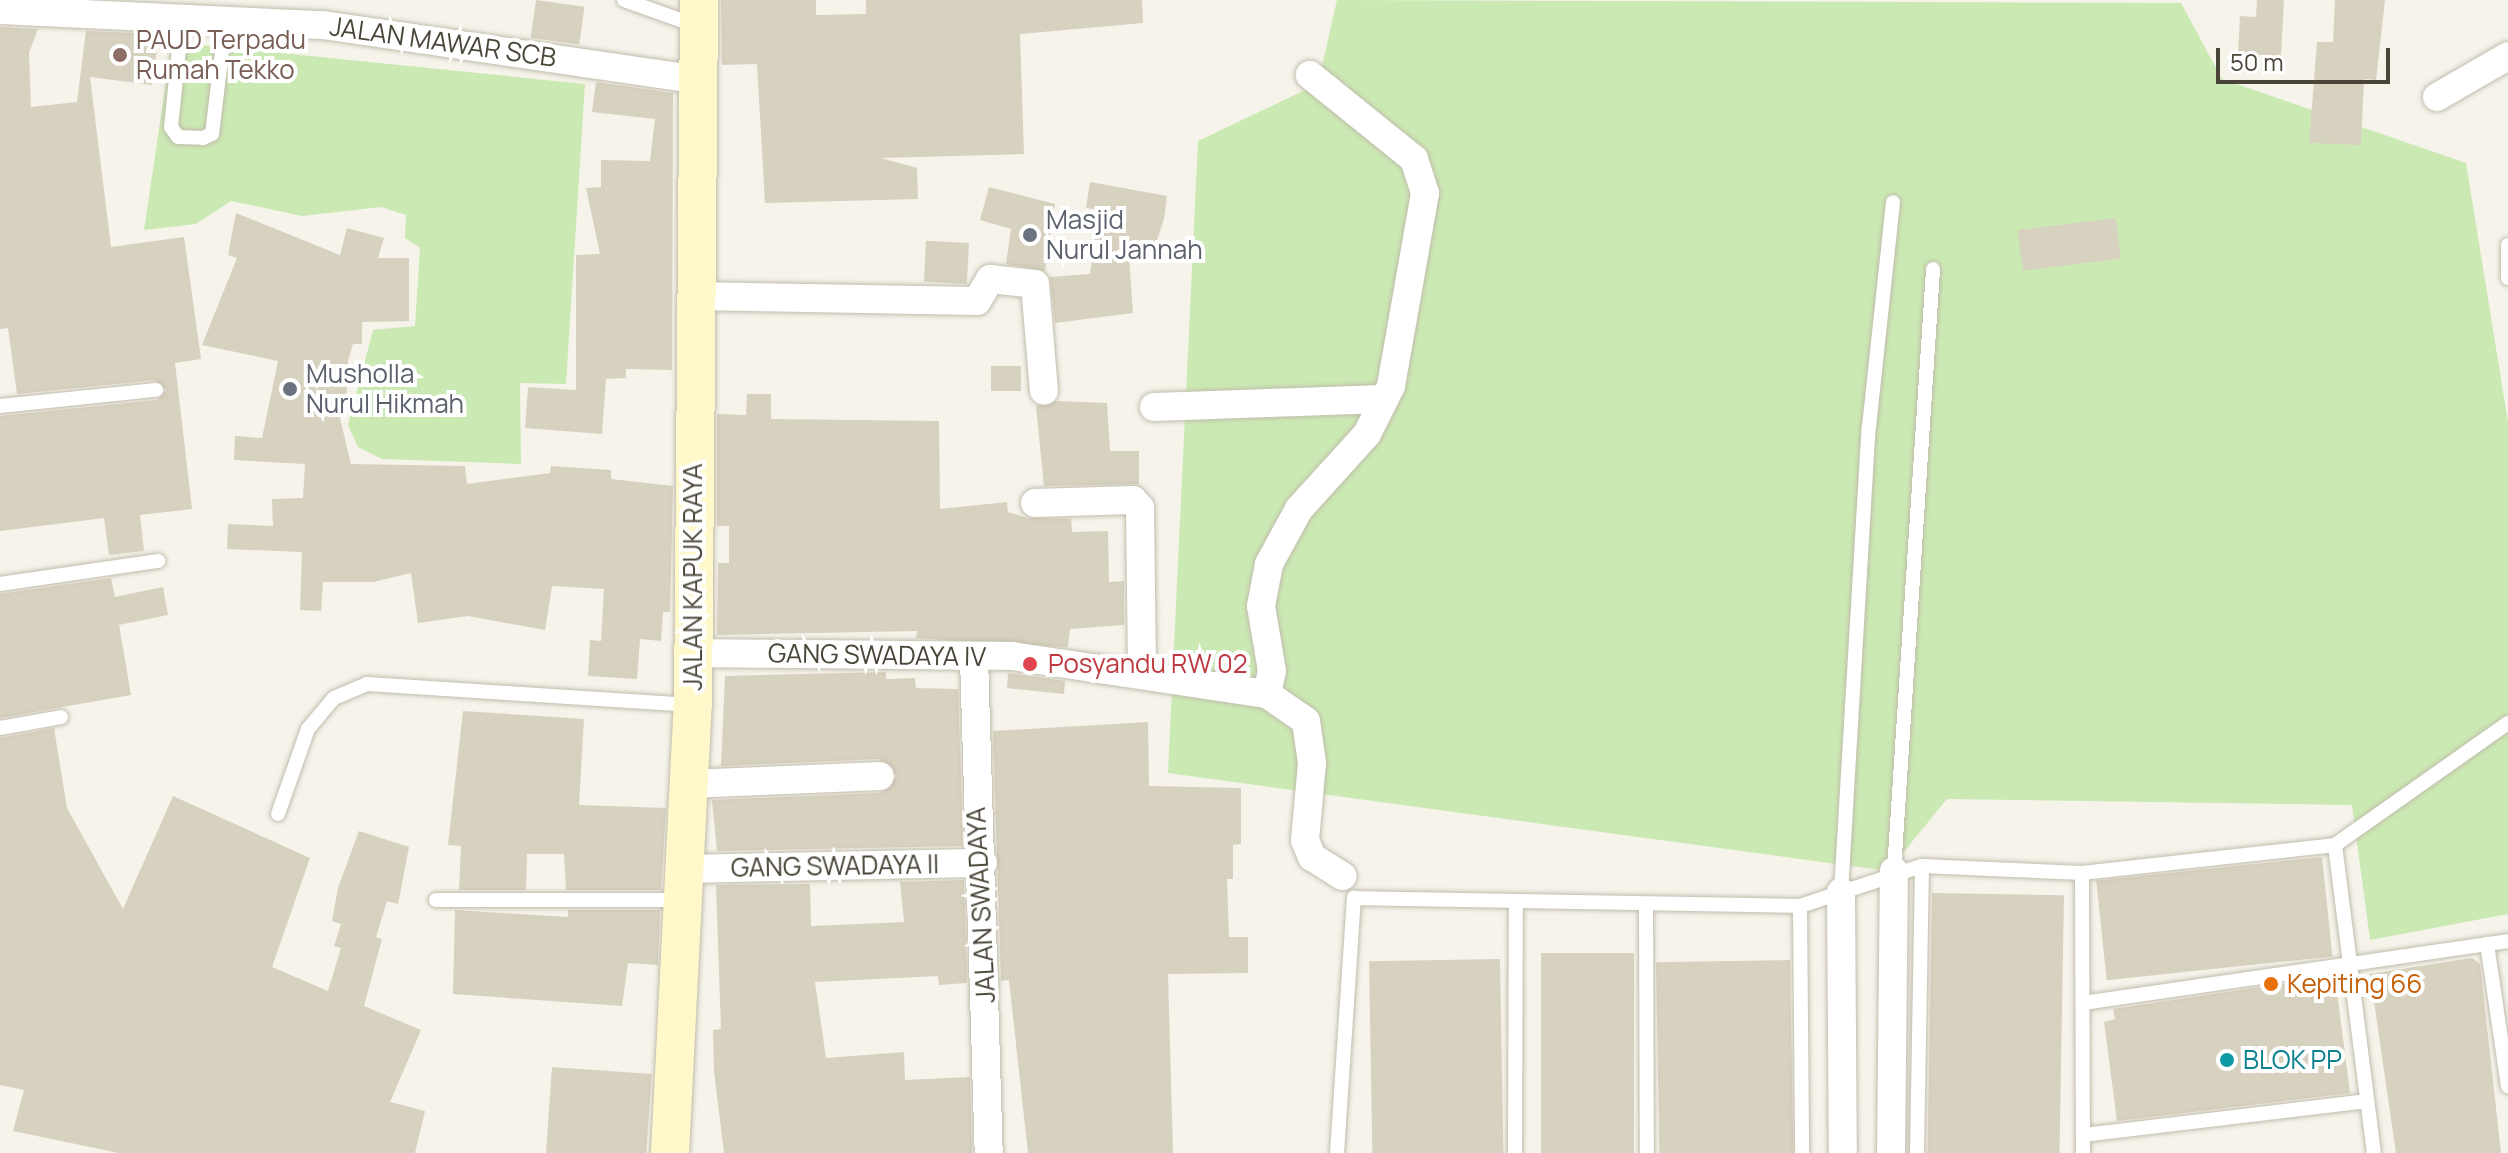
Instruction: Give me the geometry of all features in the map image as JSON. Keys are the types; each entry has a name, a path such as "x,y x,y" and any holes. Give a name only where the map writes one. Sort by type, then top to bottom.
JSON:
{"main road":[{"name":"JALAN KAPUK RAYA","path":"670,1153 693,705 693,79 698,13"}],"street":[{"name":"JALAN MAWAR SCB","path":"0,10 206,14 445,38 693,79"},
{"path":"2437,97 2508,56"},
{"path":"1267,694 1272,671 1261,606 1269,564 1299,509 1367,434 1384,399 1406,316 1424,175 1310,75"},
{"path":"692,296 977,301 990,279 1035,284 1044,391"},
{"path":"1154,407 1384,399"},
{"path":"1035,503 1133,500 1140,508 1142,672"},
{"name":"GANG SWADAYA IV","path":"693,653 974,657 1142,672 1267,694 1306,721 1312,763 1305,840 1312,857 1348,887"},
{"name":"JALAN SWADAYA","path":"974,657 971,731 983,863 989,1153"},
{"path":"691,784 880,776"},
{"name":"GANG SWADAYA II","path":"686,885 983,863"},
{"path":"1891,1153 1894,871"},
{"path":"1841,892 1843,1153"}],"lane":[{"path":"624,0 698,13"},
{"path":"206,14 212,134 203,138 178,137 171,127 206,14"},
{"path":"1841,892 1869,427 1893,202"},
{"path":"2508,245 2508,278"},
{"path":"1894,871 1933,269"},
{"path":"0,406 156,390"},
{"path":"0,584 158,561"},
{"path":"278,814 308,729 334,698 367,684 693,705"},
{"path":"0,728 61,717"},
{"path":"1337,1153 1348,887 1516,907 1800,906 1894,871 1922,866 2082,873 2335,845 2508,723"},
{"path":"2335,845 2374,1153"},
{"path":"1917,1153 1922,866"},
{"path":"2082,873 2083,1153"},
{"path":"436,900 686,885"},
{"path":"1800,906 1802,1153"},
{"path":"1515,1153 1516,907"},
{"path":"1646,907 1647,1153"},
{"path":"2083,1003 2508,941"},
{"path":"2487,944 2508,1086"},
{"path":"2083,1135 2367,1101"}],"green space":[{"path":"1337,0 2181,3 2222,79 2466,163 2508,422 2508,914 2370,940 2352,805 1947,799 1888,871 1168,773 1198,141 1318,84"},
{"path":"172,42 585,84 566,384 520,383 521,464 382,459 358,447 348,425 373,330 415,326 420,248 405,238 406,215 381,207 302,216 231,201 196,224 144,230"}],"building":[{"path":"536,0 585,7 579,44 531,38"},
{"path":"721,0 816,0 816,15 866,14 866,0 1142,0 1143,23 1020,34 1024,154 881,158 917,168 918,199 765,203 757,64 722,65"},
{"path":"2257,0 2284,0 2281,56 2238,54 2240,16 2256,17"},
{"path":"2335,0 2385,0 2376,80 2364,79 2361,145 2309,143 2317,42 2333,42"},
{"path":"0,27 38,29 29,53 31,107 77,102 86,31 159,34 152,85 90,77 111,247 184,237 201,359 175,363 192,509 140,515 144,551 109,555 104,518 0,531 0,416 157,400 166,390 155,380 17,394 8,328 0,329"},
{"path":"596,82 673,93 672,370 626,369 626,378 606,379 602,434 525,428 528,387 576,390 576,255 600,254 586,188 601,187 601,160 650,161 655,119 592,112"},
{"path":"1090,182 1167,196 1164,219 1155,246 1128,243 1133,313 1055,323 1050,277 1090,274 1099,210 1086,208"},
{"name":"Masjid Nurul Jannah","path":"989,187 1055,204 1045,271 1006,264 1011,229 980,220"},
{"path":"236,213 340,255 347,228 384,238 378,258 409,258 409,321 362,322 362,344 353,344 348,361 346,406 337,406 351,464 465,466 467,484 550,473 551,466 611,470 611,479 673,486 670,612 663,612 661,641 640,639 637,679 588,676 590,640 601,641 604,589 552,586 545,630 468,616 418,623 411,573 373,582 323,582 321,611 300,610 302,552 227,549 228,524 273,526 272,499 303,498 305,464 234,460 235,436 262,438 278,361 202,345 237,258 228,255"},
{"path":"2116,218 2121,259 2023,271 2018,230"},
{"path":"926,241 969,243 967,284 924,282"},
{"path":"991,366 1021,366 1021,391 991,391"},
{"path":"747,394 771,394 771,419 939,421 940,509 1007,502 1008,512 1028,518 1071,519 1072,532 1108,531 1109,582 1124,581 1124,625 1070,629 1068,647 916,638 917,631 717,635 718,563 729,563 729,526 717,526 717,414 746,415"},
{"path":"1057,401 1107,403 1110,451 1139,451 1139,484 1044,486 1036,406"},
{"path":"111,578 115,597 163,587 168,615 119,625 131,695 0,718 0,594"},
{"path":"886,672 886,679 915,678 916,688 958,689 963,846 717,851 712,800 881,793 897,776 879,759 721,766 725,676"},
{"path":"1008,673 1065,681 1064,694 1007,688"},
{"path":"463,711 584,719 579,805 666,808 661,890 566,890 564,854 527,854 526,890 459,890 461,846 448,845"},
{"path":"1148,722 1149,786 1241,788 1241,844 1233,845 1233,879 1227,879 1229,937 1248,937 1248,973 1168,974 1173,1153 1028,1153 1009,980 1001,981 993,731"},
{"path":"54,728 67,808 123,909 173,796 310,858 272,967 328,991 341,948 334,946 341,924 332,921 338,888 359,831 409,847 398,904 387,901 376,937 382,939 364,1006 421,1030 390,1102 425,1111 415,1153 119,1153 13,1131 24,1090 0,1085 0,738"},
{"path":"2322,857 2332,956 2107,980 2096,881"},
{"path":"964,880 967,983 939,985 938,976 815,982 826,1058 904,1052 905,1080 970,1077 972,1153 724,1153 714,1071 713,1030 721,1029 716,885 810,884 811,926 904,922 900,882"},
{"path":"1932,893 2064,895 2059,1153 1927,1153"},
{"path":"455,910 568,917 568,910 660,910 658,965 628,963 622,1006 453,994"},
{"path":"1541,953 1634,953 1634,1153 1541,1153"},
{"path":"2472,958 2480,964 2501,1153 2396,1153 2370,974"},
{"path":"1500,959 1503,1153 1372,1153 1369,961"},
{"path":"1790,960 1793,1153 1659,1153 1656,962"},
{"name":"BLOK PP","path":"2335,976 2350,1093 2117,1121 2104,1022 2115,1019 2113,1009"},
{"path":"552,1067 652,1074 646,1153 546,1153"}],"place":[{"name":"PAUD Terpadu Rumah Tekko","path":"120,55"},
{"name":"Masjid Nurul Jannah","path":"1030,235"},
{"name":"Musholla Nurul Hikmah","path":"290,389"},
{"name":"Posyandu RW 02","path":"1030,664"},
{"name":"Kepiting 66","path":"2271,984"},
{"name":"BLOK PP","path":"2227,1060"}]}
